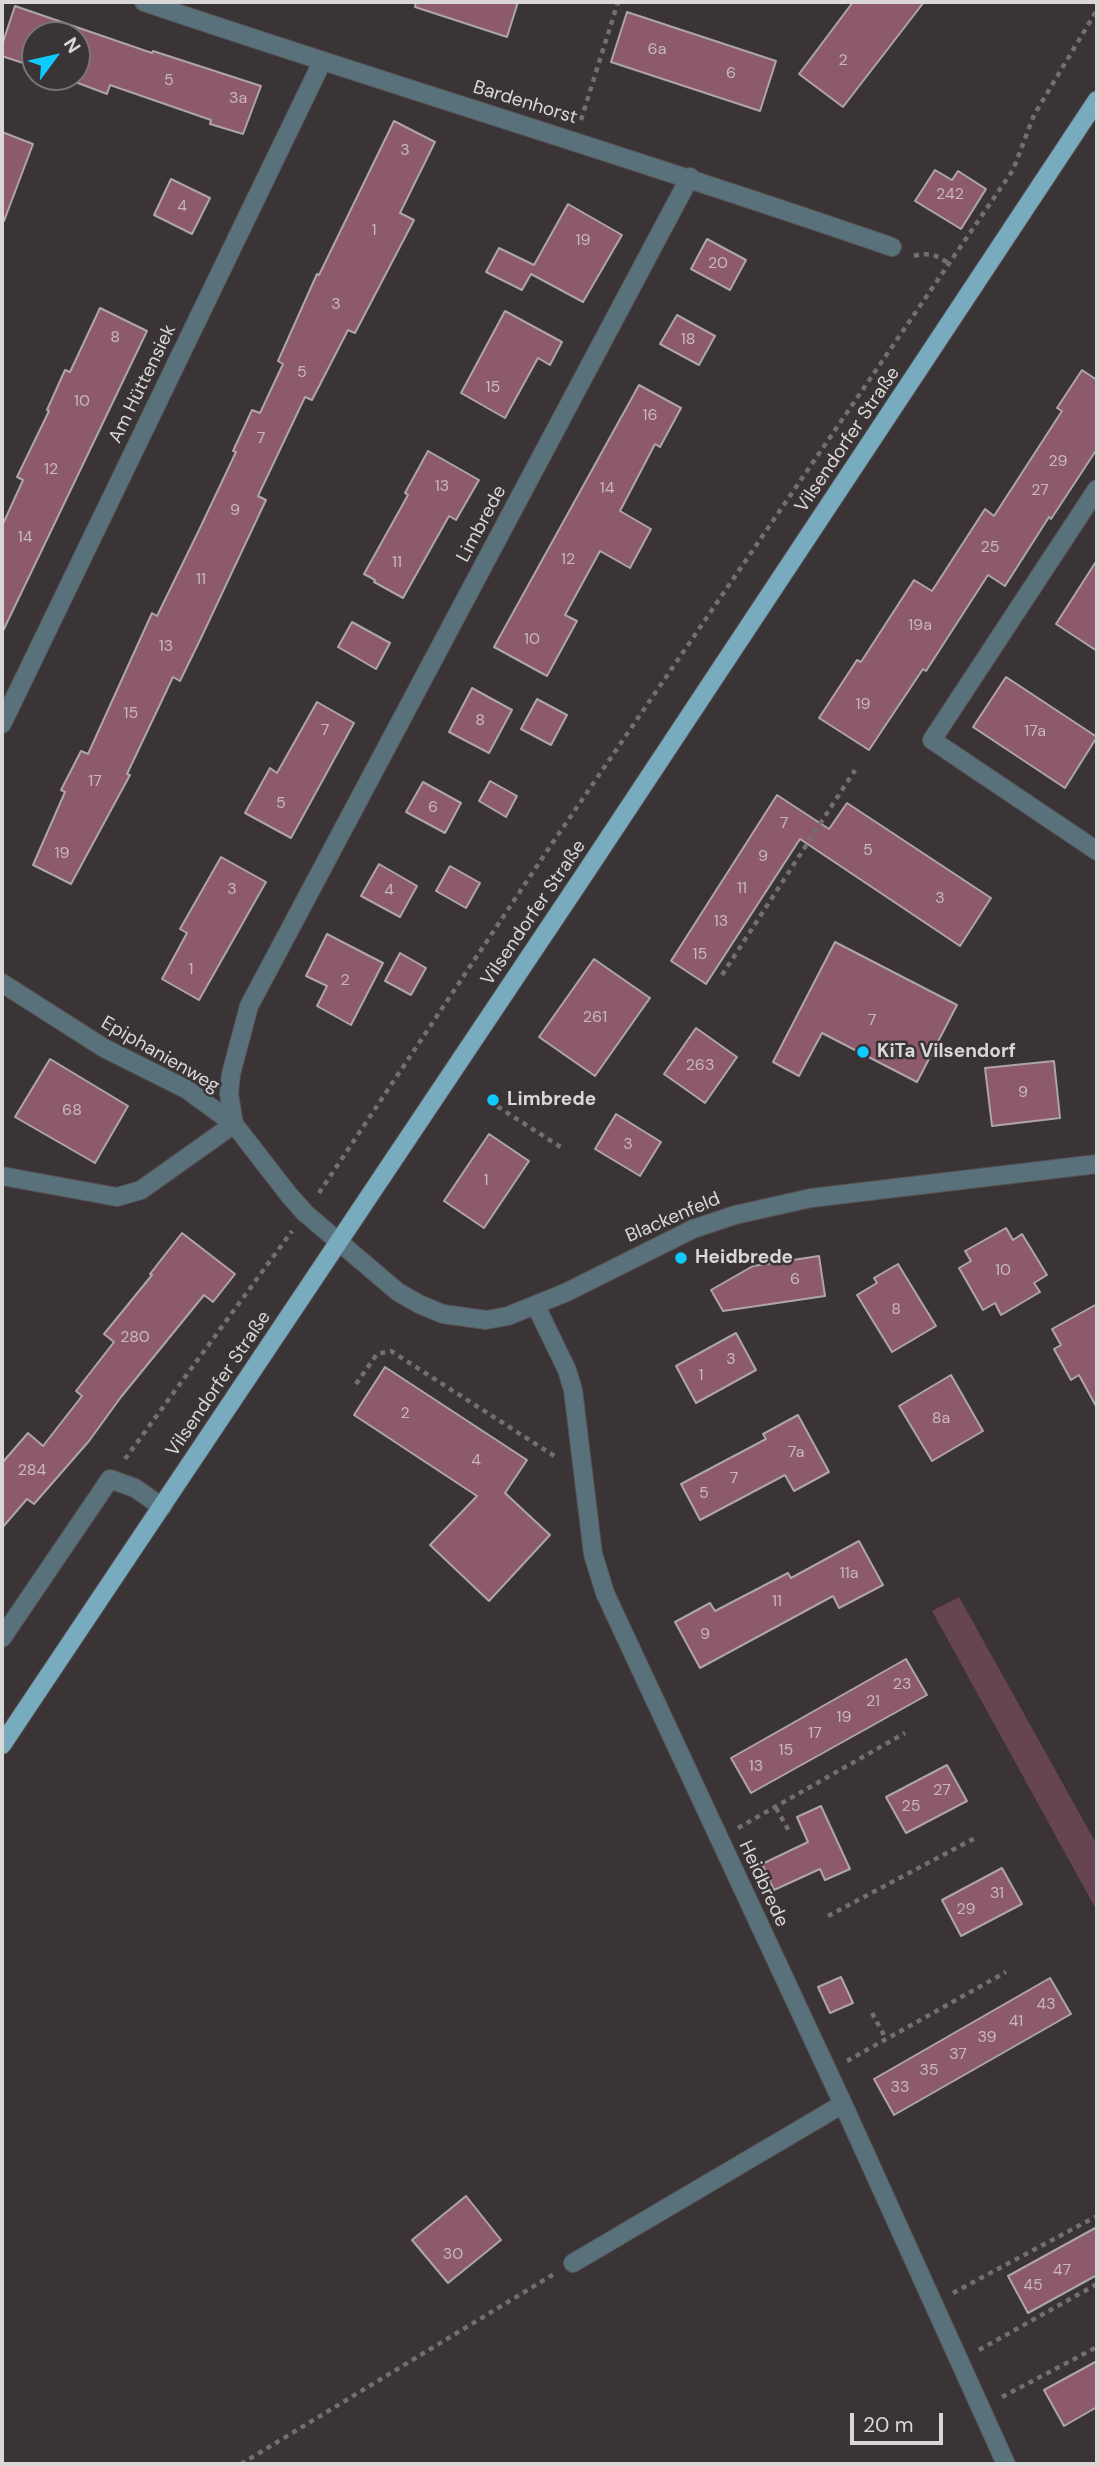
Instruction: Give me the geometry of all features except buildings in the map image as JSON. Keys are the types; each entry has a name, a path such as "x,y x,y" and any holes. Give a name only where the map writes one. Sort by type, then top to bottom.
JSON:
{"main road":[{"name":"Vilsendorfer Straße","path":"2,1745 1097,100"}],"street":[{"name":"Bardenhorst","path":"144,2 321,62 690,177 892,247"},
{"name":"Am Hüttensiek","path":"2,724 321,62"},
{"name":"Limbrede","path":"234,1124 229,1094 231,1074 249,1006 690,177"},
{"path":"1097,489 932,740 1097,851"},
{"name":"Epiphanienweg","path":"2,983 104,1048 187,1089 234,1124 305,1213 339,1242"},
{"path":"2,1176 117,1197 141,1190 234,1124"},
{"name":"Blackenfeld","path":"339,1242 398,1292 419,1304 443,1314 486,1320 508,1317 536,1306 693,1229 761,1209 811,1198 1097,1164"},
{"name":"Heidbrede","path":"536,1306 567,1370 573,1390 593,1554 605,1593 844,2104 1006,2464"},
{"path":"2,1639 110,1479 135,1488 162,1507"},
{"path":"573,2263 844,2104"}],"path":[{"path":"574,141 618,2"},
{"path":"110,1479 305,1213 547,851 1013,170 1034,115 1097,10"},
{"path":"722,975 855,770"},
{"path":"489,1101 562,1148"},
{"path":"356,1384 377,1354 391,1351 582,1474"},
{"path":"718,1838 776,1808 905,1733"},
{"path":"776,1808 789,1831"},
{"path":"828,1916 975,1838"},
{"path":"828,2072 1006,1972"},
{"path":"872,2013 886,2039"},
{"path":"934,2303 1097,2216"},
{"path":"241,2464 573,2263"},
{"path":"959,2361 1097,2284"},
{"path":"981,2408 1097,2347"}],"shaded area":[{"path":"959,1597 1097,1845 1097,1911 932,1611"}],"place":[{"name":"KiTa Vilsendorf","path":"863,1052"},
{"name":"Limbrede","path":"493,1100"},
{"name":"Heidbrede","path":"681,1258"}]}
